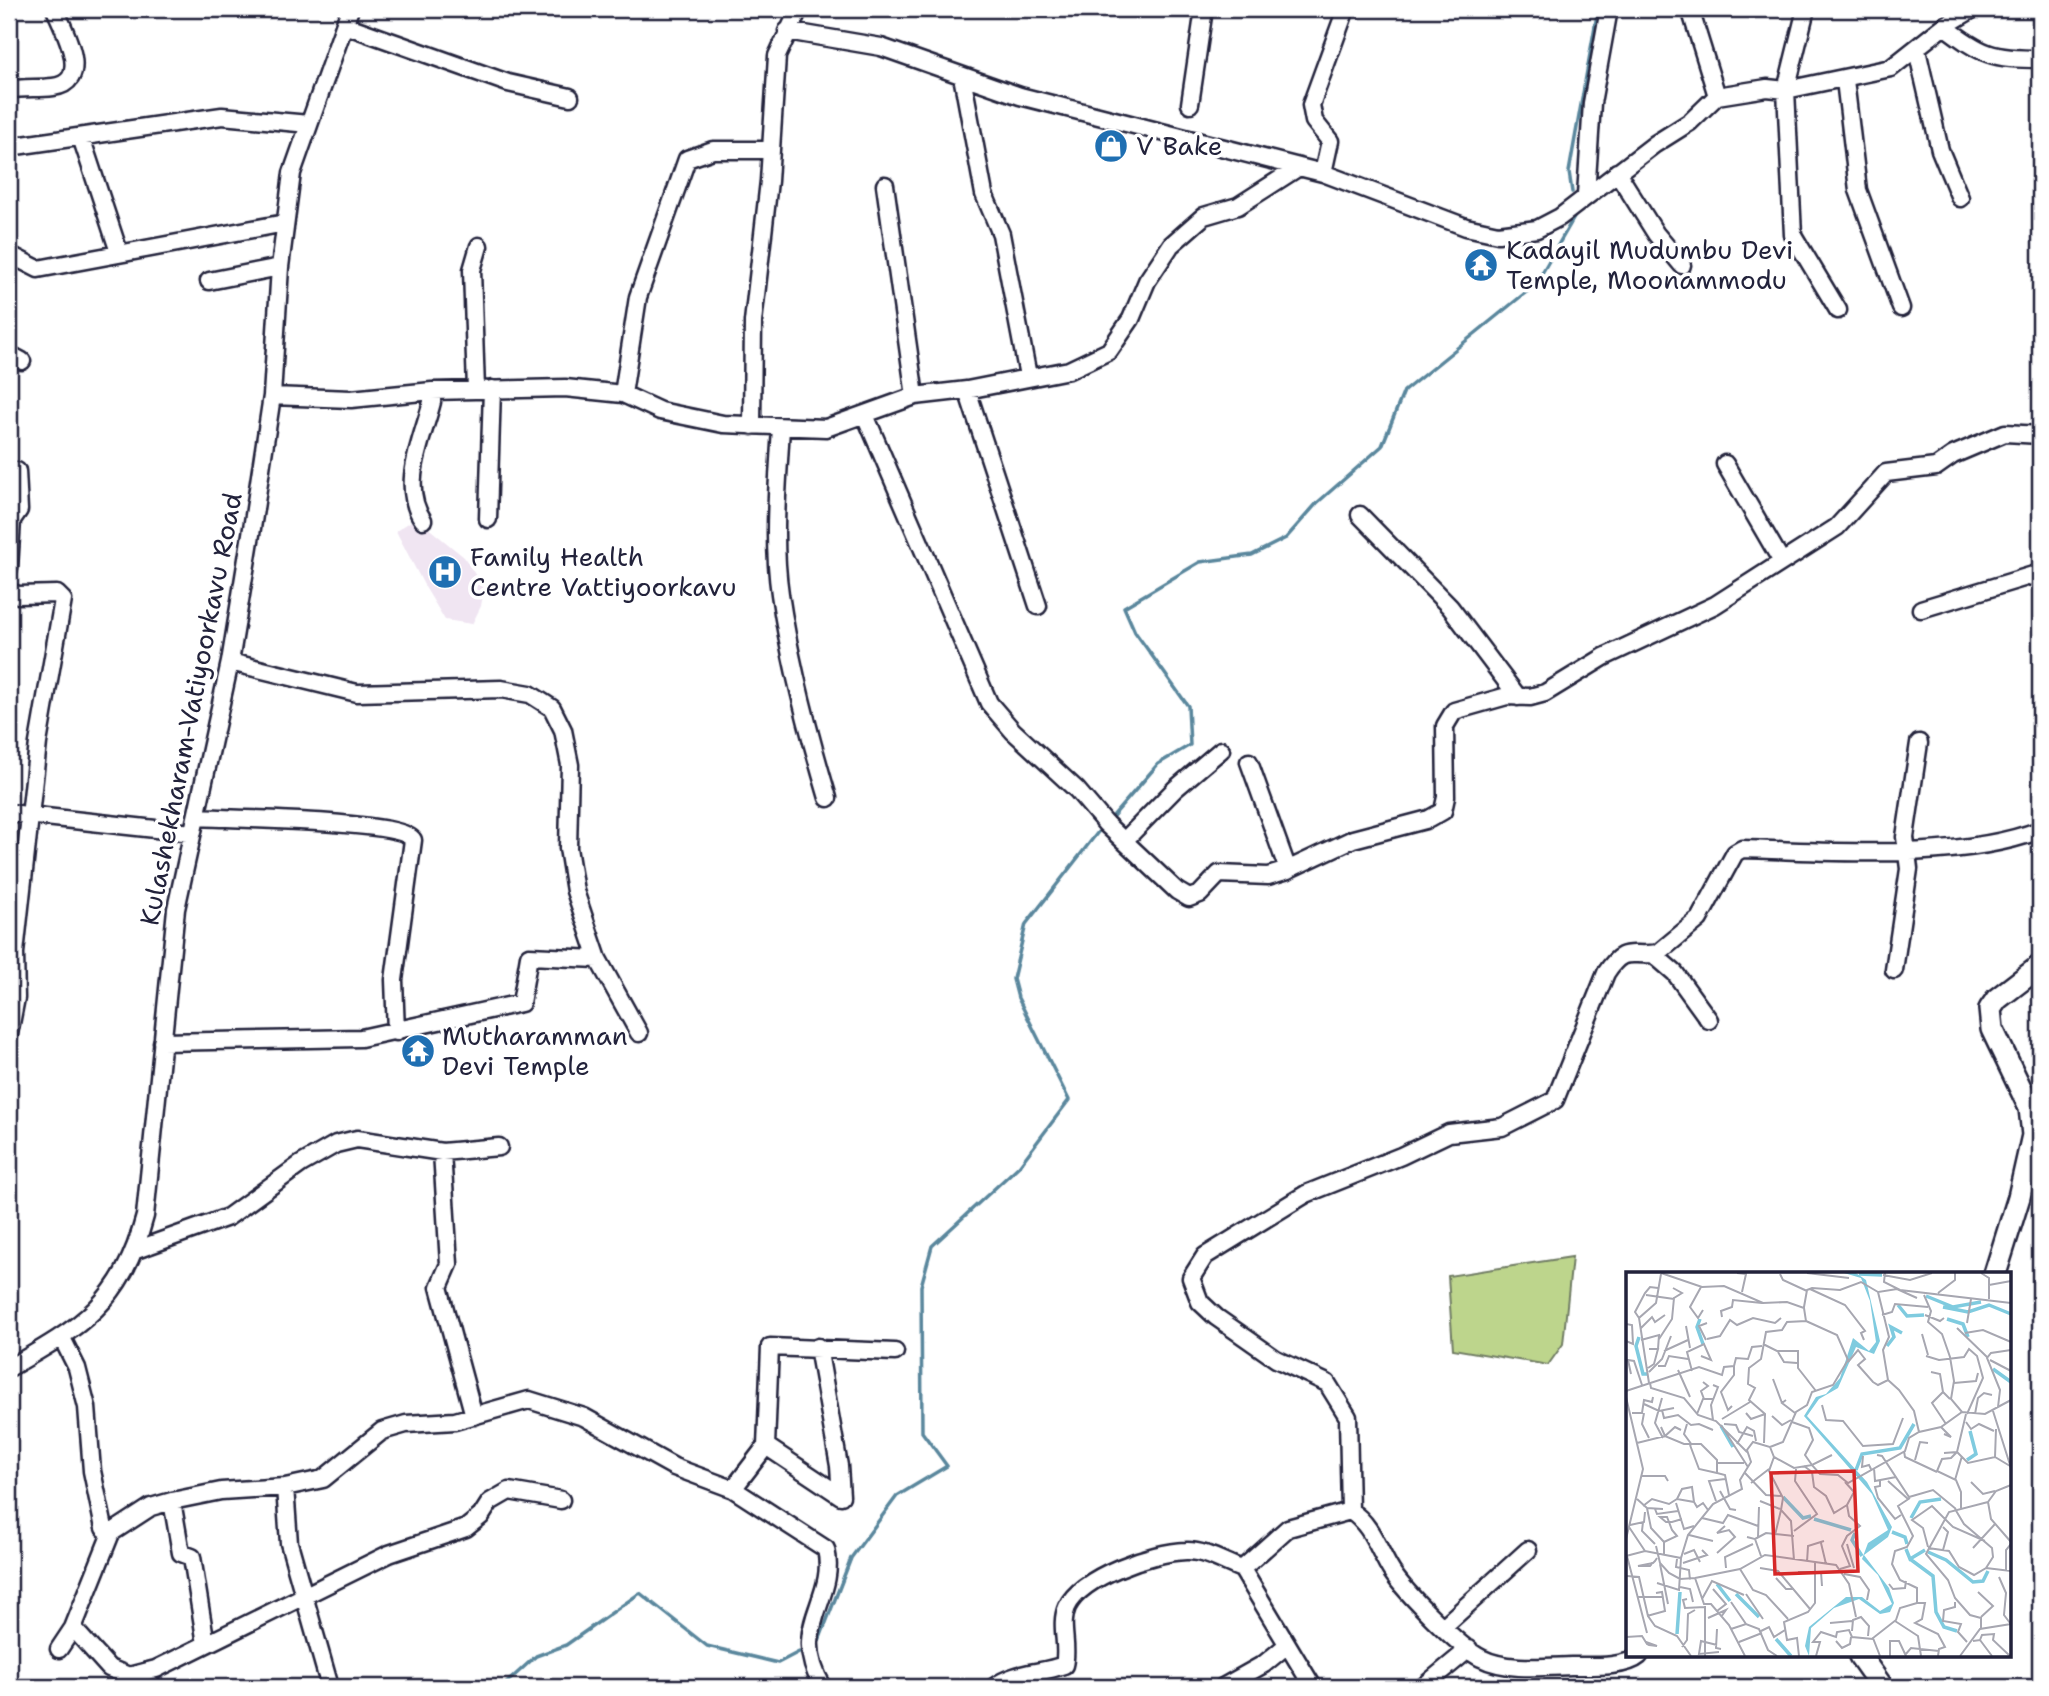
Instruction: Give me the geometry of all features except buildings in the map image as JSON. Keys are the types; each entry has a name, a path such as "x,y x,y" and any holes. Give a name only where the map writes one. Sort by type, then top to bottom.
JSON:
{"main road":[{"path":"1996,1272 2019,1197 2033,1135 2030,1108 1992,1029 1990,1009 1997,999 2040,966"},
{"path":"1861,1658 1882,1687"}],"street":[{"path":"9,90 53,87 65,83 71,77 73,51 55,9"},
{"path":"752,426 753,322 777,56 799,9"},
{"path":"1191,104 1204,9"},
{"path":"1323,173 1330,141 1314,121 1311,105 1346,9"},
{"path":"1586,195 1592,103 1609,9"},
{"path":"1690,9 1717,96"},
{"path":"1806,9 1786,90 1793,235 1838,310"},
{"path":"788,31 881,47 1020,96 1323,173 1466,226 1499,234 1537,229 1560,217 1617,172 1690,122 1717,96 1767,88 1786,90 1845,80 1891,68 1944,26 1973,9"},
{"path":"347,17 508,83 570,97"},
{"name":"Kulashekharam-Vatiyoorkavu Road","path":"9,1368 62,1338 84,1323 102,1305 136,1250 145,1216 176,909 230,662 272,396 280,267 292,173 347,17"},
{"path":"1944,26 1975,50 2009,59 2040,59"},
{"path":"1917,50 1940,150 1960,198"},
{"path":"962,76 984,194 1001,234 1028,376"},
{"path":"1845,80 1858,190 1901,308"},
{"path":"9,147 222,116 309,124"},
{"path":"81,136 118,252"},
{"path":"623,394 638,297 687,159 713,150 769,150"},
{"path":"272,396 351,399 432,391 565,388 623,394 660,411 723,424 826,428 915,396 967,390 1069,370 1109,351 1131,319 1147,281 1171,245 1204,216 1238,206 1299,167"},
{"path":"1617,172 1656,234 1682,265"},
{"path":"885,185 915,396"},
{"path":"9,254 38,269 285,223"},
{"path":"479,246 472,270 484,390 488,519"},
{"path":"209,281 280,267"},
{"path":"967,390 1038,606"},
{"path":"423,520 414,508 413,470 432,402 432,391"},
{"path":"865,415 989,703 1013,731 1077,790 1124,841 1177,891 1189,898 1200,894 1219,874 1268,876 1288,870 1353,839 1418,824 1439,815 1445,806 1446,797 1447,720 1460,708 1507,696 1545,693 1604,657 1715,605 1837,527 1886,473 1936,467 1953,455 2005,433 2040,435"},
{"path":"781,427 776,503 780,593 804,716 828,798"},
{"path":"1725,464 1782,562"},
{"path":"9,568 12,520 19,510 18,471"},
{"path":"1360,515 1450,607 1518,697"},
{"path":"1921,608 2040,573"},
{"path":"9,591 18,595 57,593 63,600 29,815 12,954 16,998 9,1034"},
{"path":"230,662 357,693 501,689 542,699 552,708 563,730 570,765 568,848 575,891 598,959 639,1033"},
{"path":"1894,970 1909,869 1905,837 1919,743"},
{"path":"1124,841 1175,789 1221,750"},
{"path":"1249,762 1288,870"},
{"path":"9,813 194,825 350,823 401,830 411,835 411,876 394,980 396,1032"},
{"path":"1350,1511 1348,1417 1327,1383 1276,1359 1200,1303 1192,1287 1192,1272 1205,1256 1306,1194 1401,1156 1449,1133 1502,1128 1555,1100 1614,961 1629,952 1653,954 1664,950 1699,919 1730,859 1742,849 1908,852 2017,839 2040,830"},
{"path":"1653,954 1675,973 1709,1020"},
{"path":"162,1042 361,1038 396,1032 521,1003 527,960 532,955 598,959"},
{"path":"136,1250 228,1217 301,1164 336,1144 357,1139 442,1152 499,1147"},
{"path":"442,1152 449,1264 439,1287 474,1416"},
{"path":"62,1338 77,1368 87,1407 92,1471 104,1528 111,1534"},
{"path":"733,1489 766,1446 770,1347 895,1352"},
{"path":"766,1446 841,1496 839,1466 818,1347"},
{"path":"59,1649 73,1628 111,1534 151,1507 221,1490 285,1487 323,1479 382,1431 406,1424 455,1422 529,1400 584,1417 674,1467 733,1489 826,1549 830,1567 811,1622 809,1656 822,1687"},
{"path":"285,1487 289,1542 330,1687"},
{"path":"73,1628 109,1668 130,1676 156,1669 390,1554 466,1528 481,1516 490,1502 509,1491 561,1500"},
{"path":"172,1501 181,1553 192,1558 206,1644"},
{"path":"1242,1569 1288,1528 1350,1511 1362,1518 1393,1573 1444,1626 1480,1658 1528,1667 1616,1664 1633,1658"},
{"path":"994,1687 1009,1676 1048,1671 1064,1665 1067,1653 1063,1620 1068,1606 1077,1594 1106,1574 1135,1562 1187,1550 1242,1569 1313,1687"},
{"path":"1444,1626 1528,1550"},
{"path":"1223,1687 1264,1664 1287,1645"},
{"path":"1423,1687 1469,1649"},
{"path":"1048,1671 1054,1687"}],"shaded area":[{"name":"Family Health Centre Vattiyoorkavu","path":"416,518 464,557 484,589 481,606 472,624 445,620 425,587 396,531"}],"green space":[{"path":"1572,1257 1563,1344 1548,1365 1453,1349 1448,1276"}],"waterway":[{"path":"1572,192 1569,172 1598,9"},
{"path":"1113,816 1158,764 1190,745 1188,706 1135,632 1124,607 1200,562 1252,555 1286,538 1317,503 1382,446 1404,391 1535,285 1576,214"},
{"path":"818,1643 851,1558 897,1496 947,1466 922,1432 921,1286 932,1246 1019,1166 1069,1100 1018,998 1013,979 1026,924 1098,832"},
{"path":"502,1687 536,1656 566,1645 640,1593 707,1646 778,1663 799,1652"}],"place":[{"name":"V Bake","path":"1111,146"},
{"name":"Kadayil Mudumbu Devi Temple, Moonammodu","path":"1481,265"},
{"name":"Family Health Centre Vattiyoorkavu","path":"445,572"},
{"name":"Mutharamman Devi Temple","path":"418,1051"}]}
